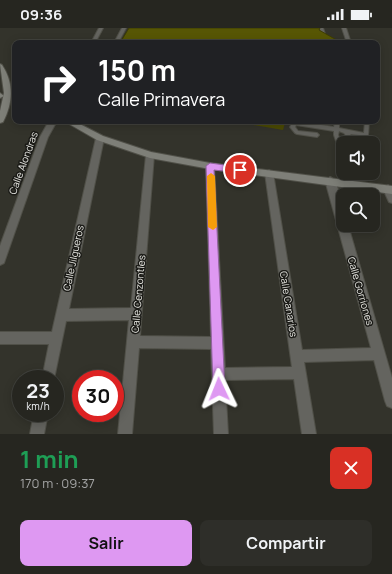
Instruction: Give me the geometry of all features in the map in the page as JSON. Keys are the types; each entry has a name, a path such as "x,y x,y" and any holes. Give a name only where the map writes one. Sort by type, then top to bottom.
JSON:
{"street":[{"path":"0,66 12,92 0,120"},
{"path":"0,86 12,92"},
{"name":"Calle Alondras","path":"0,260 44,137 51,124"},
{"path":"74,124 100,138 150,155 210,166 330,180 390,189 392,198"},
{"name":"Calle Jilgueros","path":"50,370 100,138"},
{"name":"Calle Cenzontles","path":"125,434 150,155"},
{"path":"210,166 221,434"},
{"name":"Calle Canarios","path":"269,173 310,434"},
{"name":"Calle Gorriones","path":"330,180 392,401"},
{"path":"61,315 136,314"},
{"path":"0,338 56,338"},
{"path":"133,342 217,343"},
{"path":"297,356 379,354"},
{"path":"218,374 300,373"},
{"path":"37,434 39,422"}],"lane":[{"path":"95,40 101,28"},
{"path":"118,40 124,28"},
{"path":"321,28 325,40"},
{"path":"344,28 348,40"},
{"path":"295,124 292,127 297,132 317,135"},
{"path":"317,124 366,135 367,124"},
{"path":"336,136 337,124"},
{"path":"346,131 348,136"}],"building":[{"path":"129,28 320,28 319,30 337,40 122,40"}],"slow traffic":[{"path":"211,176 213,227"}],"route":[{"path":"219,389 210,166 240,170"}]}
